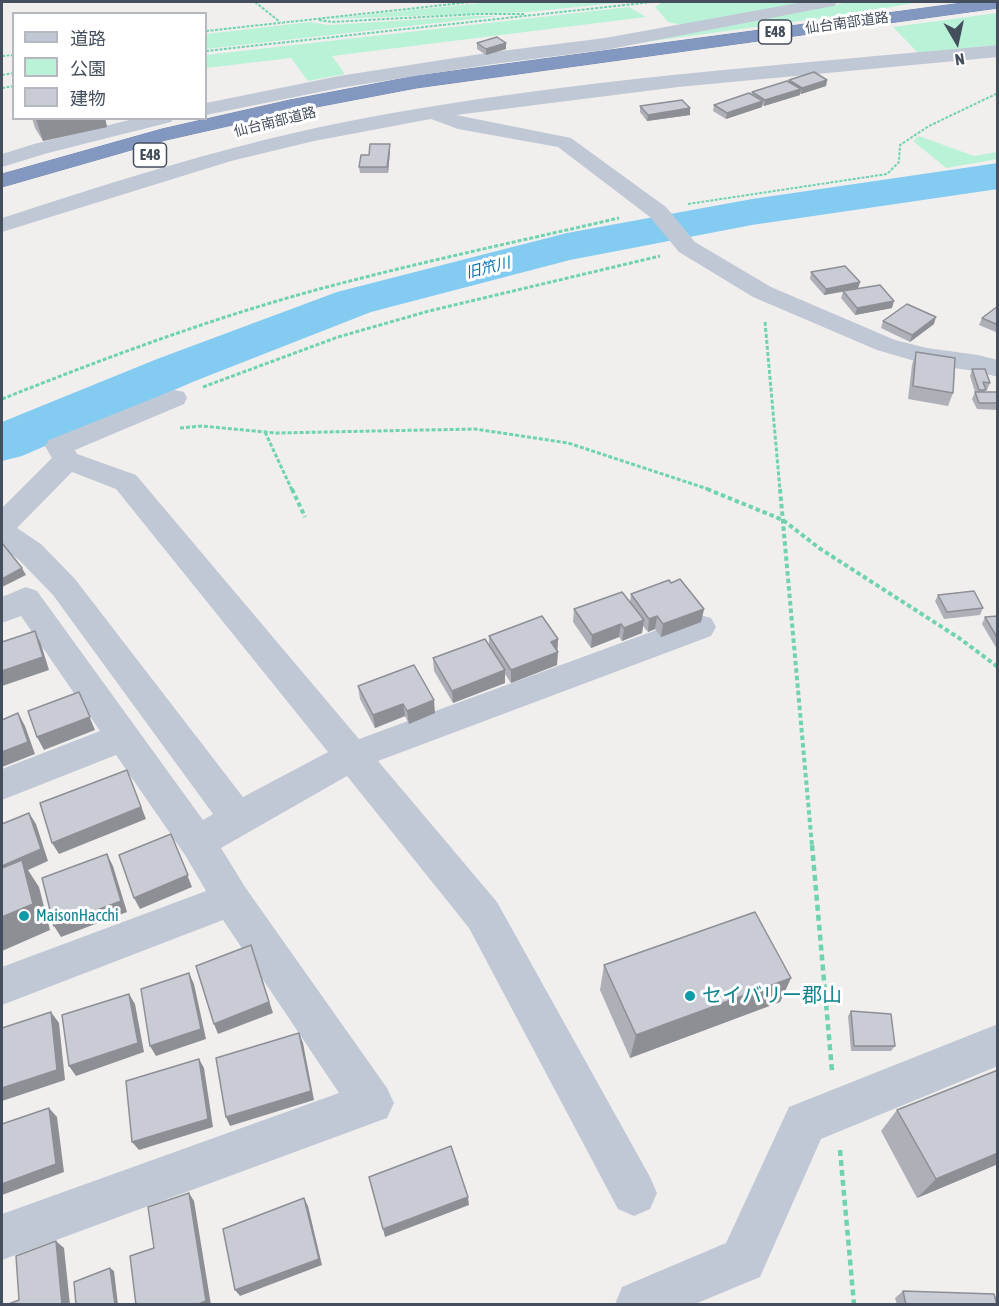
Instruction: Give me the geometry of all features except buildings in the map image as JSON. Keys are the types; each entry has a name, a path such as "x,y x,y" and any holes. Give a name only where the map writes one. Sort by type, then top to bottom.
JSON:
{"highway":[{"name":"仙台南部道路","path":"2,181 47,166 162,135 290,106 416,82 998,3"},
{"name":"仙台南部道路","path":"31,192 168,150 300,115 553,63"}],"street":[{"path":"207,110 339,82 493,58 604,44 828,2"},
{"path":"2,225 148,177 258,147 360,124 477,105 640,85 998,51"},
{"path":"435,113 458,123 564,142 587,157 608,176 655,211 689,249 762,292 886,345 925,356 978,363 998,369"},
{"path":"2,161 41,148 156,120"},
{"path":"63,463 59,446 174,398"},
{"path":"63,463 4,524 64,587 247,813"},
{"path":"63,463 126,482 346,759 483,915 634,1193"},
{"path":"2,611 26,599 198,843 231,899 372,1103 2,1237"},
{"path":"198,843 247,813 346,759 700,627"},
{"path":"2,785 122,737"},
{"path":"2,986 231,899"},
{"path":"639,1305 743,1260 805,1123 998,1045"}],"path":[{"path":"255,2 280,22"},
{"path":"207,31 471,2"},
{"path":"207,51 652,2"},
{"path":"309,20 332,22 478,14 543,14"},
{"path":"2,399 98,361 248,311 348,281 655,211 887,174 897,166 902,158 900,145 929,126 998,93"},
{"path":"174,398 338,337 547,282 689,249"},
{"path":"762,292 854,1305"},
{"path":"179,428 202,426 265,432 475,429 567,443 691,482 783,520 819,548 959,638 998,667"},
{"path":"265,432 305,517"}],"green space":[{"path":"490,2 625,2 528,12 326,19"},
{"path":"817,2 682,25 668,22 655,7 661,3"},
{"path":"849,2 919,2 859,13 623,45"},
{"path":"629,7 646,17 332,56 345,74 308,81 291,58 207,68 207,55"},
{"path":"997,13 997,45 919,54 893,27"},
{"path":"499,16 207,49 207,34 310,22 329,25"},
{"path":"919,136 974,156 997,152 997,159 946,168 913,141"}],"waterway":[{"name":"旧笊川","path":"2,443 176,370 354,302 567,247 752,212 998,176"}],"place":[{"name":"MaisonHacchi","path":"24,916"},
{"name":"セイバリー郡山","path":"690,996"}]}
